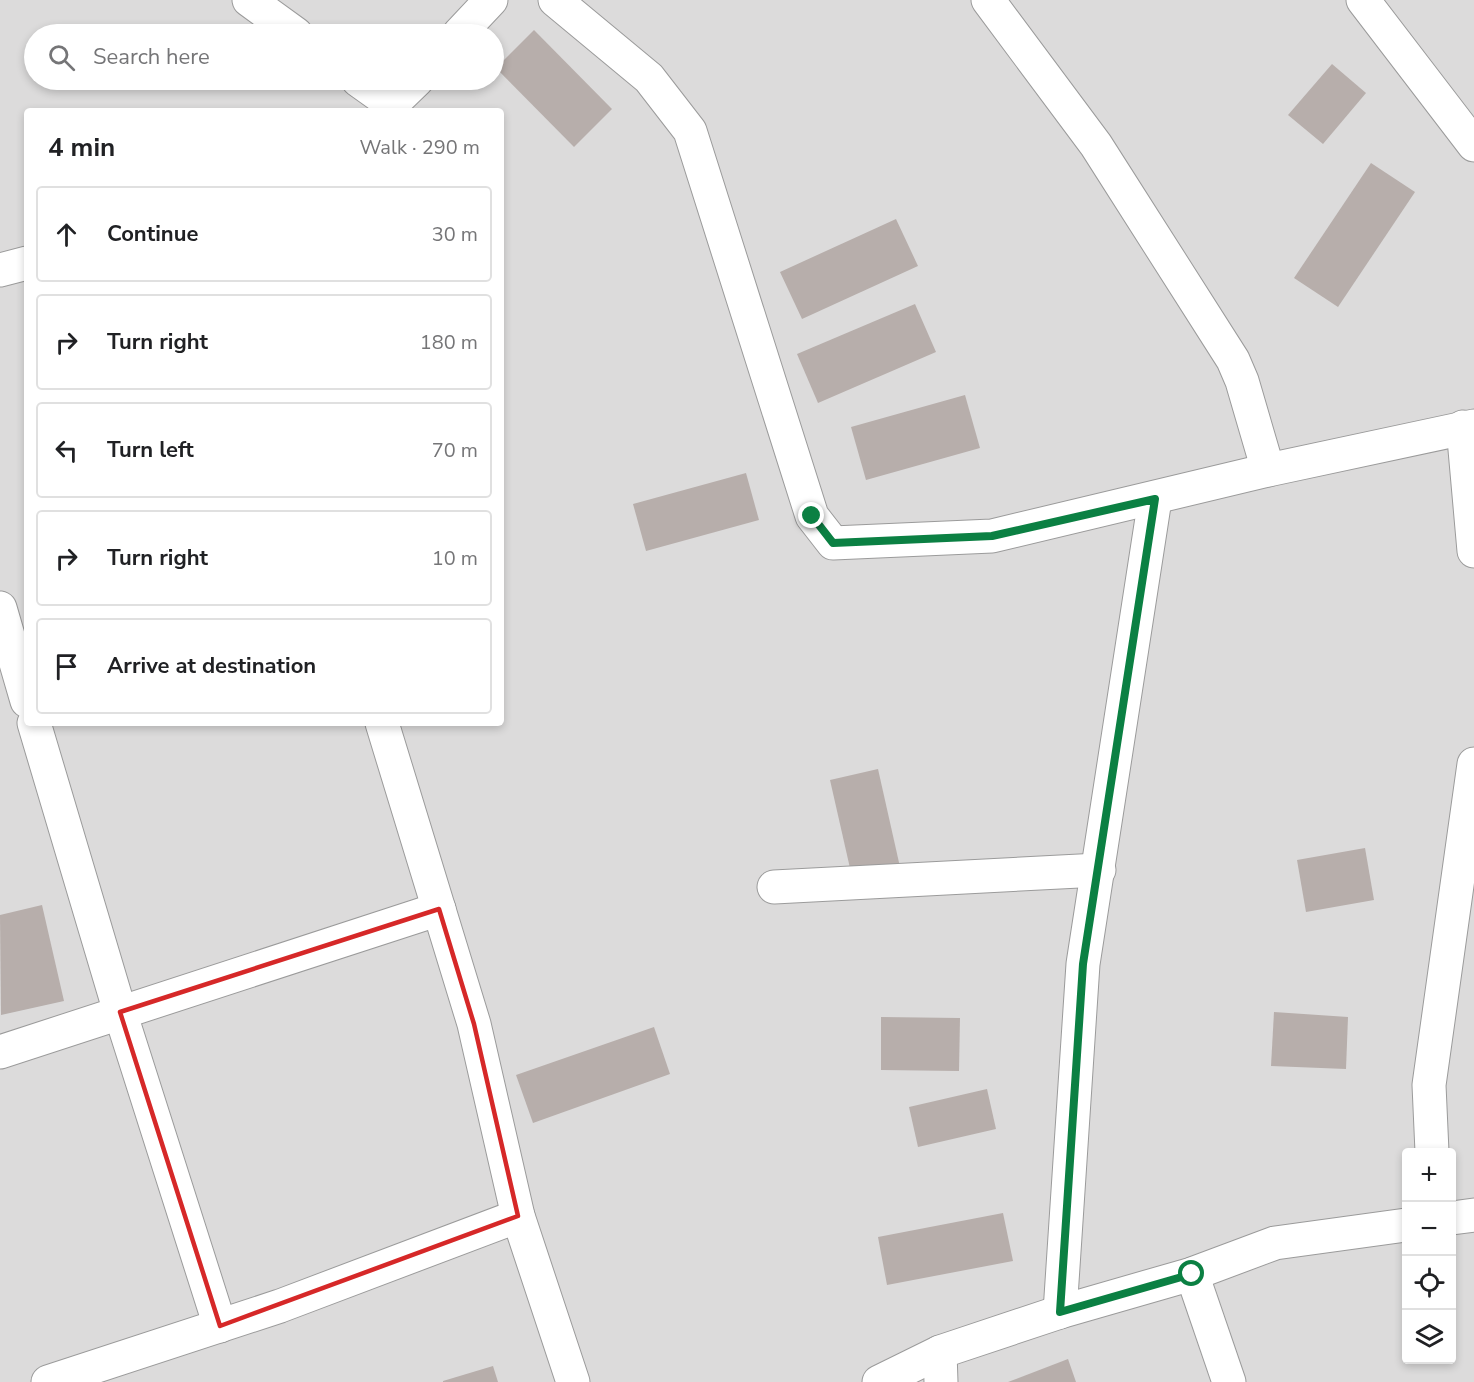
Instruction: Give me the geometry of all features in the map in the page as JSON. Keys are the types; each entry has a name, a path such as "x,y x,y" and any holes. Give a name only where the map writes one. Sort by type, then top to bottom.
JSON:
{"street":[{"path":"249,0 282,24"},
{"path":"468,24 491,0"},
{"path":"555,0 649,78 690,131 812,516 833,543 992,536 1155,499 1268,470 1469,427 1474,551"},
{"path":"988,0 1096,145 1233,360 1242,381 1268,470"},
{"path":"1363,0 1474,145"},
{"path":"369,90 389,108 407,90"},
{"path":"0,270 24,264"},
{"path":"1060,1312 1083,964 1155,499"},
{"path":"0,608 23,703"},
{"path":"30,726 220,1326"},
{"path":"383,726 474,1024 518,1216 573,1382"},
{"path":"1432,1148 1430,1085 1474,764"},
{"path":"774,887 1099,870"},
{"path":"0,1052 439,909"},
{"path":"1456,1217 1474,1215"},
{"path":"48,1382 280,1306 518,1216"},
{"path":"879,1382 941,1367 1060,1312 1192,1274 1275,1243 1402,1226"},
{"path":"1192,1274 1229,1382"}],"highlighted area":[{"path":"439,909 474,1024 518,1216 220,1326 120,1012"}],"shaded area":[{"path":"0,0 1474,0 1474,1382 0,1382"}],"building":[{"path":"534,30 612,109 574,147 504,76 504,60"},
{"path":"1332,64 1366,93 1323,144 1288,115"},
{"path":"1371,163 1415,192 1338,307 1294,278"},
{"path":"896,219 918,266 802,319 780,272"},
{"path":"915,304 936,352 818,403 797,354"},
{"path":"965,395 980,448 866,480 851,427"},
{"path":"746,473 759,520 646,551 633,504"},
{"path":"878,769 900,867 852,877 830,780"},
{"path":"1365,848 1374,900 1306,912 1297,860"},
{"path":"42,905 64,1001 1,1015 0,915"},
{"path":"1274,1012 1348,1017 1346,1069 1271,1066"},
{"path":"881,1017 960,1018 959,1071 881,1070"},
{"path":"654,1027 670,1074 533,1123 516,1075"},
{"path":"987,1089 996,1129 918,1147 909,1107"},
{"path":"1003,1213 1013,1261 887,1285 878,1237"},
{"path":"1068,1359 1076,1382 1008,1382"},
{"path":"493,1366 498,1382 443,1382 443,1381"}],"route":[{"path":"812,516 833,543 866,543 992,536 1155,499 1083,964 1060,1312 1192,1274"}]}
